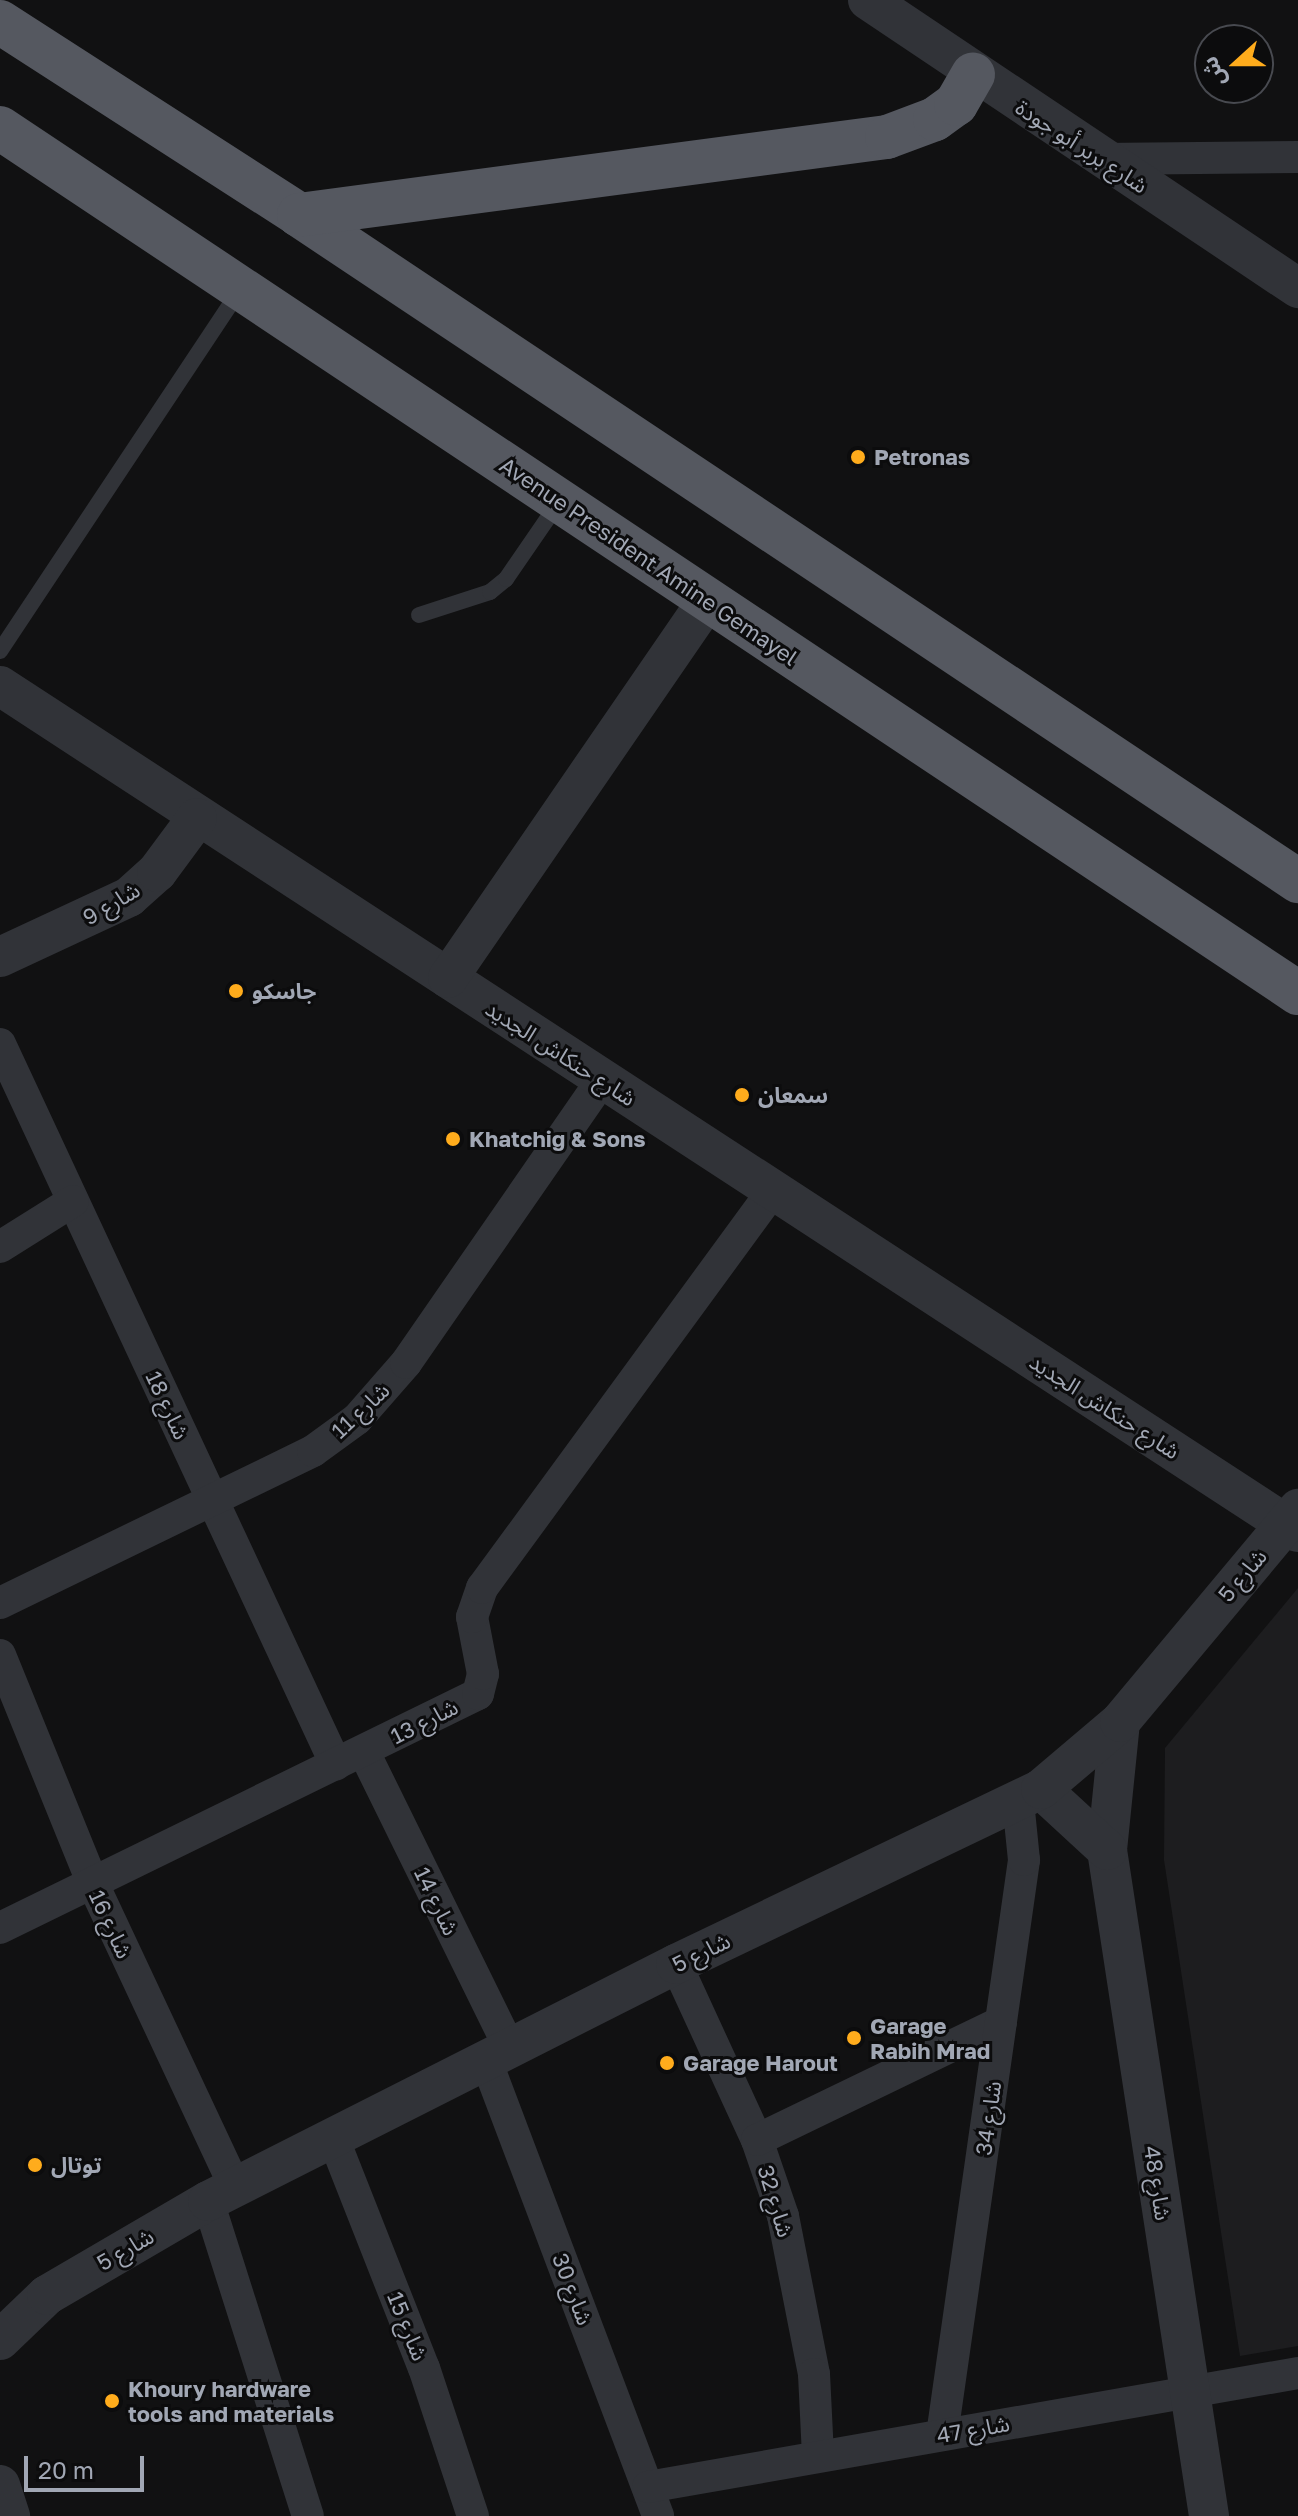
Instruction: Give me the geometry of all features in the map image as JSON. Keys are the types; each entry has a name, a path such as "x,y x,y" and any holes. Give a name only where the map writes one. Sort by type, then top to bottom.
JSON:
{"highway":[{"path":"0,22 299,215 1298,881"},
{"path":"299,215 887,137 935,119 956,104 973,74"},
{"name":"Avenue President Amine Gemayel","path":"0,128 1298,993"}],"street":[{"name":"شارع بربر أبو جودة","path":"868,0 973,74 1298,288"},
{"path":"1101,159 1298,157"},
{"path":"448,978 708,600"},
{"name":"شارع حنكاش الجديد","path":"0,686 197,818 773,1191 1294,1521"},
{"name":"شارع 9","path":"0,957 129,897 157,872 197,818"},
{"name":"شارع 18","path":"0,1044 212,1499 350,1759"},
{"name":"شارع 11","path":"0,1603 313,1451 380,1394 602,1080"},
{"name":"شارع 13","path":"0,1928 94,1886 478,1694 483,1674 472,1617 482,1588 773,1191"},
{"path":"0,1247 73,1201"},
{"name":"شارع 5","path":"47,2295 222,2194 334,2140 676,1964 1030,1795 1120,1722 1294,1521"},
{"name":"شارع 16","path":"0,1655 222,2194"},
{"name":"شارع 48","path":"1120,1722 1107,1850 1209,2516"},
{"name":"شارع 14","path":"350,1759 498,2056"},
{"path":"1030,1795 1107,1850"},
{"name":"شارع 34","path":"942,2435 1024,1860 1030,1795"},
{"name":"شارع 32","path":"676,1964 757,2140 802,2294 818,2455"},
{"path":"757,2140 1001,2022"},
{"name":"شارع 30","path":"498,2056 653,2501"},
{"name":"شارع 15","path":"334,2140 424,2368 473,2516"},
{"path":"222,2194 308,2516"},
{"path":"0,2304 47,2295"},
{"path":"0,2340 47,2295"},
{"name":"شارع 47","path":"653,2501 818,2455 1298,2373"},
{"path":"0,2485 10,2516"}],"lane":[{"path":"0,651 241,289"},
{"path":"419,615 490,592 506,579 559,501"}],"shaded area":[{"path":"1298,1588 1298,2346 1240,2356 1164,1860 1165,1748"}],"place":[{"name":"Petronas","path":"858,457"},
{"name":"جاسكو","path":"236,991"},
{"name":"سمعان","path":"742,1095"},
{"name":"Khatchig & Sons","path":"453,1139"},
{"name":"Garage Rabih Mrad","path":"854,2038"},
{"name":"Garage Harout","path":"667,2063"},
{"name":"توتال","path":"35,2165"},
{"name":"Khoury hardware tools and materials","path":"112,2401"}]}
